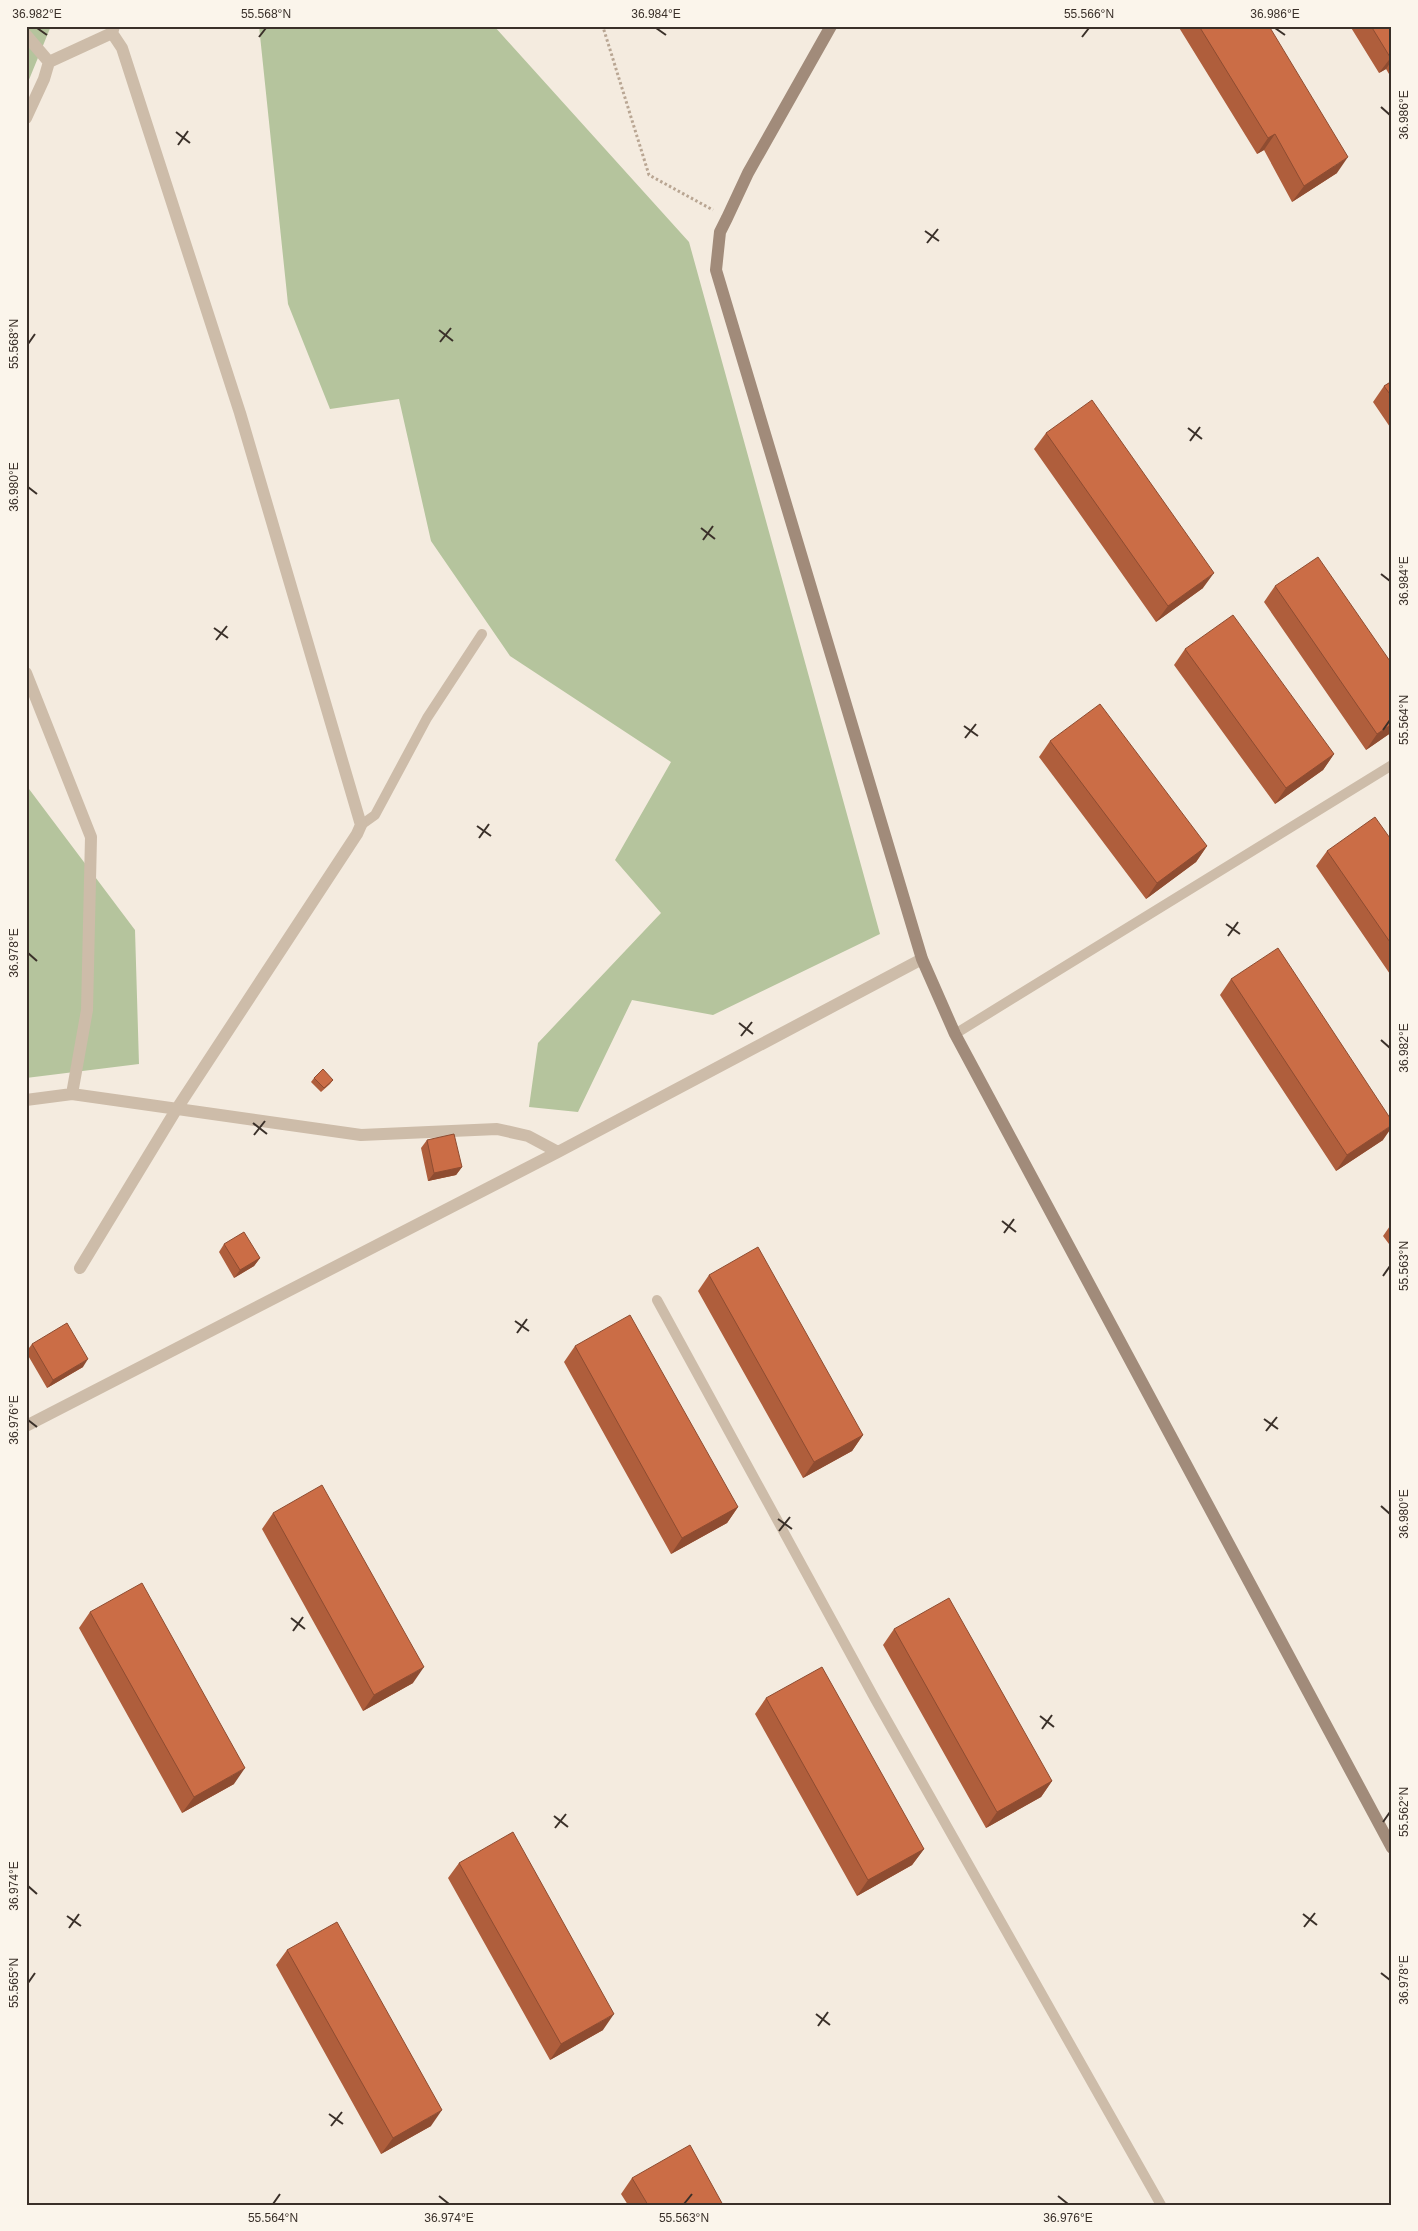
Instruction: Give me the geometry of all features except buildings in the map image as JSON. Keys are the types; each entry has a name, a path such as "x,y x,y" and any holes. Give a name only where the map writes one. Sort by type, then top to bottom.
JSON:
{"street":[{"path":"831,26 748,173 720,232 716,270 922,959 955,1034 1392,1848"},
{"path":"26,118 44,79 49,62 113,30 122,48 240,413 361,825 357,834 176,1110 80,1268"},
{"path":"26,35 49,62"},
{"path":"26,673 91,838 87,1010 72,1094"},
{"path":"26,1426 558,1152 922,959"},
{"path":"26,1100 72,1094 362,1135 497,1129 528,1136 558,1152"}],"lane":[{"path":"361,825 375,815 427,718 482,634"},
{"path":"955,1034 1392,765"},
{"path":"657,1300 875,1699 1160,2205"}],"path":[{"path":"601,26 603,27 649,175 727,218"}],"green space":[{"path":"26,26 51,26 26,87"},
{"path":"259,26 494,26 689,242 880,934 713,1015 632,1000 578,1112 529,1107 538,1043 661,913 615,860 671,762 510,656 431,541 399,399 330,409 288,304"},
{"path":"26,785 135,930 139,1064 26,1078"}]}
